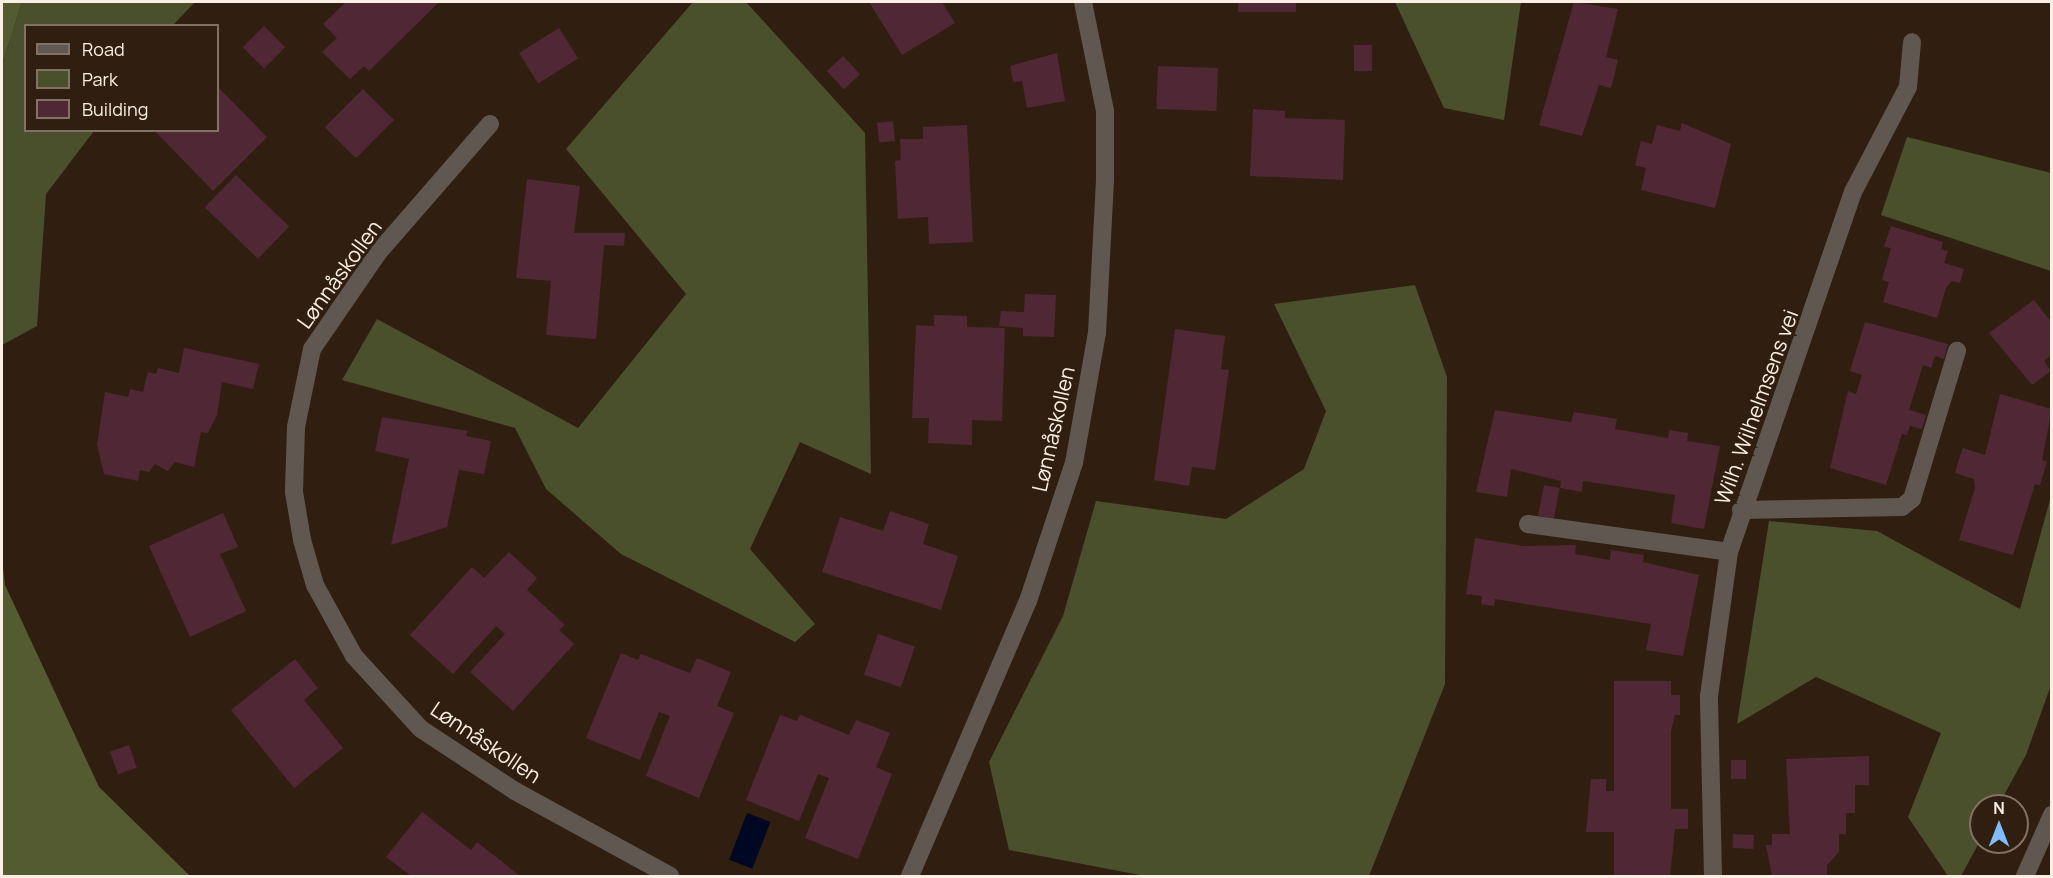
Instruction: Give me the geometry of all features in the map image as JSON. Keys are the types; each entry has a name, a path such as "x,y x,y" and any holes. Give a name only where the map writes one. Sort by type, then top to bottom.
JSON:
{"street":[{"name":"Lønnåskollen","path":"910,876 1028,601 1074,463 1097,333 1105,179 1105,111 1083,2"},
{"name":"Wilh. Wilhelmsens vei","path":"1713,876 1709,696 1729,552 1741,510 1816,309 1853,192 1908,87 1912,42"},
{"name":"Lønnåskollen","path":"490,124 378,253 312,349 296,427 294,492 302,540 315,585 354,656 421,729 514,790 670,876"},
{"path":"1741,510 1902,507 1912,499 1957,351"},
{"path":"1528,524 1729,552"},
{"path":"2025,876 2052,815"}],"green space":[{"path":"2,2 22,2 2,65"},
{"path":"22,2 195,2 174,24 24,24 24,132 93,132 46,194 37,326 2,345 2,65"},
{"path":"693,2 746,2 865,133 871,474 800,442 750,549 815,624 795,642 621,554 546,489 515,428 342,380 377,319 578,428 686,294 566,149"},
{"path":"1395,2 1521,2 1504,120 1444,108"},
{"path":"1907,137 2051,173 2051,271 1881,215"},
{"path":"1415,285 1447,377 1445,684 1369,876 1145,876 1009,850 989,762 1063,616 1096,501 1226,519 1304,469 1326,411 1274,304"},
{"path":"2051,496 2051,685 2026,755 2005,794 1969,794 1969,854 1973,854 1961,876 1948,876 1908,817 1941,733 1816,677 1737,724 1769,521 1877,531 2020,609"},
{"path":"2,558 5,585 99,787 190,876 2,876"}],"water":[{"path":"747,813 770,822 752,869 729,860"}],"building":[{"path":"346,2 439,2 369,71 364,66 350,79 322,52 337,38 323,24"},
{"path":"869,2 942,2 955,23 902,55"},
{"path":"1238,2 1296,2 1296,12 1238,12"},
{"path":"1574,2 1618,9 1606,57 1618,60 1611,88 1599,85 1582,136 1539,125"},
{"path":"264,26 285,47 264,68 243,47"},
{"path":"559,28 578,59 538,83 519,53"},
{"path":"1354,45 1372,45 1372,71 1354,71"},
{"path":"1057,53 1065,101 1027,108 1022,81 1013,82 1010,66"},
{"path":"843,56 860,74 844,89 827,71"},
{"path":"1158,66 1218,68 1216,111 1156,109"},
{"path":"219,88 267,137 213,191 156,132 219,132"},
{"path":"363,89 394,120 356,158 325,127"},
{"path":"1253,109 1285,111 1285,118 1345,120 1343,180 1250,176"},
{"path":"893,121 895,141 879,143 877,123"},
{"path":"1682,123 1731,144 1715,208 1641,190 1646,168 1635,165 1641,141 1652,144 1657,125 1680,131"},
{"path":"967,125 973,242 929,244 928,217 898,219 895,161 901,160 900,139 923,139 923,127"},
{"path":"236,175 289,226 258,259 205,207"},
{"path":"527,179 580,186 574,233 625,233 624,246 604,245 596,339 546,335 551,281 516,278"},
{"path":"1891,226 1943,242 1941,249 1948,251 1944,263 1964,269 1960,283 1952,281 1946,288 1937,318 1883,302 1889,282 1882,280 1891,248 1884,247"},
{"path":"1025,294 1056,295 1054,337 1023,336 1023,328 999,326 1001,311 1024,312"},
{"path":"2034,300 2052,323 2052,355 2044,361 2051,371 2032,385 1989,333"},
{"path":"934,315 967,316 967,327 1005,328 1002,421 972,420 972,445 928,443 929,418 912,418 916,325 934,326"},
{"path":"1865,322 1948,344 1944,359 1935,356 1931,368 1923,365 1909,410 1926,415 1922,429 1910,426 1907,435 1902,434 1886,485 1830,468 1848,391 1856,394 1862,375 1850,371"},
{"path":"1175,329 1225,336 1221,369 1229,370 1215,470 1192,467 1189,486 1154,480"},
{"path":"184,348 259,364 253,389 222,382 217,415 208,433 201,432 194,467 175,462 168,471 155,464 149,472 140,470 138,481 104,474 97,445 105,392 128,397 130,389 143,392 148,372 156,374 158,368 179,373"},
{"path":"2000,394 2052,409 2042,460 2047,462 2040,485 2035,484 2013,555 1959,540 1975,488 1974,479 1955,473 1963,448 1985,455"},
{"path":"1495,410 1571,422 1574,412 1617,419 1615,429 1668,438 1669,430 1688,433 1687,441 1720,446 1704,529 1671,523 1675,495 1583,481 1582,492 1560,488 1561,481 1511,469 1507,497 1476,492"},
{"path":"382,417 468,431 466,436 491,441 484,474 459,470 447,527 391,545 409,459 375,451"},
{"path":"1544,485 1560,488 1554,518 1538,515"},
{"path":"890,511 929,524 923,544 958,556 941,610 822,572 840,517 883,531"},
{"path":"223,513 238,547 220,554 246,611 190,637 149,546"},
{"path":"1475,538 1523,546 1576,545 1575,554 1610,560 1611,550 1644,555 1643,562 1699,575 1683,656 1646,650 1651,624 1495,599 1494,606 1481,604 1482,596 1466,594"},
{"path":"509,552 537,578 527,590 565,625 559,630 574,644 513,711 470,672 505,634 496,626 453,674 410,635 472,567 484,578"},
{"path":"878,634 915,647 901,687 864,675"},
{"path":"621,653 638,660 641,654 690,673 697,658 731,672 717,706 734,713 699,798 646,776 670,716 659,712 640,760 586,738"},
{"path":"295,659 318,688 304,700 343,748 294,788 231,710"},
{"path":"1614,681 1671,681 1671,695 1680,695 1680,715 1675,715 1671,731 1671,809 1688,809 1688,829 1675,829 1670,876 1614,876 1614,832 1586,832 1591,779 1606,779 1606,791 1614,791"},
{"path":"780,715 797,721 800,715 849,735 856,720 890,733 876,767 892,774 858,859 805,838 829,778 818,774 799,821 746,800"},
{"path":"129,745 137,768 118,774 110,752"},
{"path":"1869,756 1869,785 1855,785 1855,813 1846,813 1846,834 1839,834 1839,852 1827,865 1827,876 1772,876 1766,845 1772,845 1772,834 1790,834 1786,759"},
{"path":"1731,760 1746,760 1746,779 1731,779"},
{"path":"422,812 471,850 477,842 520,876 411,876 386,857"},
{"path":"1733,834 1754,835 1753,849 1732,848"}]}
